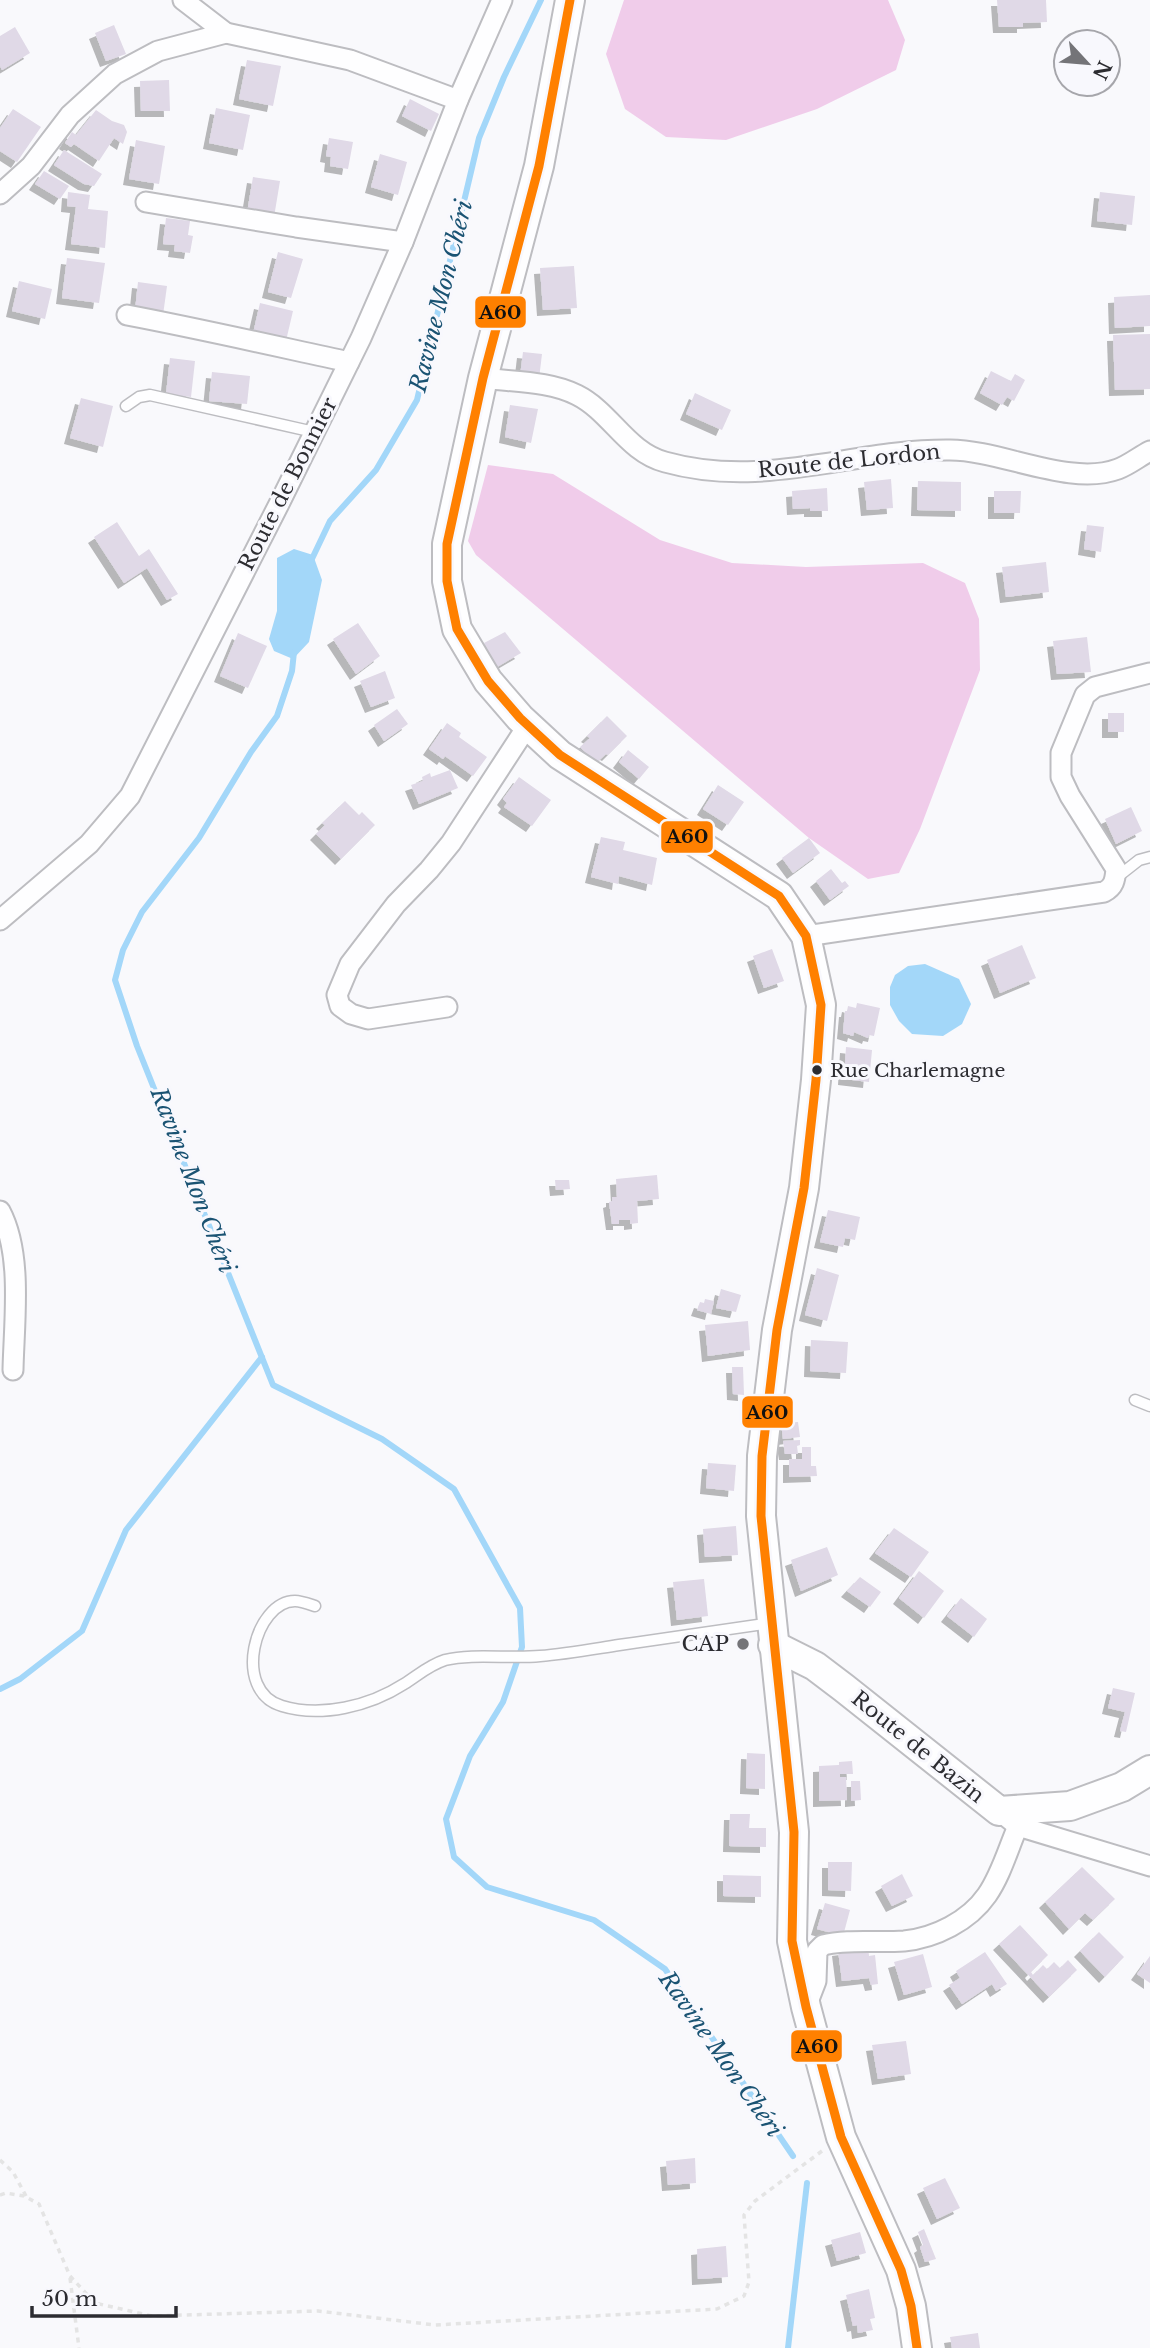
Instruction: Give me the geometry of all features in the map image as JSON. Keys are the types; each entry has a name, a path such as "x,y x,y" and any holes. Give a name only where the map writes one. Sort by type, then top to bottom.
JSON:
{"main road":[{"path":"570,0 539,166 483,379 447,544 447,581 457,629 488,681 528,725 560,755 779,896 806,936 821,1005 804,1188 777,1330 762,1456 761,1516 794,1832 792,1941 806,2007 841,2137 901,2270 911,2306 916,2348"},
{"name":"Route de Bazin","path":"772,1634 1008,1819 1070,1806 1122,1787 1150,1770"}],"street":[{"path":"183,0 226,33 350,60 458,100"},
{"name":"Route de Bonnier","path":"0,920 89,844 130,796 349,362 403,242 458,100 502,0"},
{"path":"0,194 31,166 70,116 115,74 158,51 226,33"},
{"path":"146,202 403,242"},
{"path":"127,315 349,362"},
{"name":"Route de Lordon","path":"483,379 558,388 579,396 634,446 662,462 703,471 776,472 914,451 953,449 1088,475 1118,469 1150,450"},
{"path":"806,936 1104,892 1112,888 1116,869 1070,796 1061,777 1061,753 1085,695 1095,687 1150,673"},
{"path":"447,1007 368,1019 351,1014 340,1006 337,995 350,964 396,904 451,843 528,725"},
{"path":"0,1211 11,1237 14,1263 13,1370"},
{"path":"806,2007 816,1982 817,1951 823,1945 906,1941 929,1936 972,1913 992,1887 1008,1819 1150,1866"}],"lane":[{"path":"126,406 131,401 150,394 315,432"},
{"path":"1115,879 1139,860 1150,857"},
{"path":"1135,1401 1150,1406"},
{"path":"315,1606 295,1601 284,1603 264,1623 258,1634 253,1657 254,1679 265,1697 283,1707 340,1709 362,1705 383,1698 444,1660 542,1656 772,1634"}],"path":[{"path":"0,2160 13,2172 27,2197"},
{"path":"70,2276 95,2303 152,2316 318,2311 435,2325 717,2309 744,2296 749,2282 744,2215 755,2201 808,2162"},
{"path":"0,2195 6,2193 27,2197 39,2204 70,2276 79,2348"}],"shaded area":[{"path":"624,0 888,0 905,40 896,70 817,109 726,140 666,137 625,109 606,54"},
{"path":"488,465 553,474 660,540 732,563 806,567 923,563 965,583 979,619 980,670 920,829 899,873 868,879 809,838 476,555 468,541"}],"water":[{"path":"294,549 313,555 322,580 309,642 293,659 274,651 269,639 277,611 277,558"},
{"path":"925,964 959,979 971,1004 962,1024 943,1036 912,1034 899,1021 890,1005 890,987 895,975 908,966"}],"building":[{"path":"997,0 1046,0 1047,22 1023,23 1023,27 999,27"},
{"path":"114,25 126,54 106,61 95,33"},
{"path":"15,27 30,53 2,70 0,36"},
{"path":"247,60 281,66 273,106 239,99"},
{"path":"169,80 170,111 141,111 140,81"},
{"path":"410,99 439,114 431,131 402,116"},
{"path":"216,108 250,115 243,150 209,143"},
{"path":"13,109 41,127 17,162 0,151 0,128"},
{"path":"96,110 112,121 124,125 127,132 123,144 114,138 99,161 74,144 71,147 65,143 72,132 76,135"},
{"path":"329,138 353,142 348,169 330,166 331,157 326,156"},
{"path":"136,140 165,146 159,184 129,179"},
{"path":"64,150 102,174 94,186 84,184 54,165"},
{"path":"380,154 407,162 398,195 371,187"},
{"path":"44,171 69,186 60,199 35,184"},
{"path":"253,177 280,181 274,217 247,213"},
{"path":"68,192 90,195 88,209 108,211 105,248 71,244 76,207 67,206"},
{"path":"1100,192 1135,196 1132,225 1097,221"},
{"path":"166,218 190,221 188,235 193,236 190,253 174,251 175,245 163,244"},
{"path":"278,252 303,259 291,298 268,292"},
{"path":"67,258 105,263 99,303 62,298"},
{"path":"574,266 577,308 543,310 540,268"},
{"path":"19,281 52,289 45,319 12,311"},
{"path":"138,282 167,286 163,315 135,311"},
{"path":"1150,295 1150,326 1115,328 1114,297"},
{"path":"260,303 293,311 285,345 252,338"},
{"path":"1150,334 1150,389 1115,390 1113,335"},
{"path":"523,352 542,354 539,379 520,377"},
{"path":"170,358 195,361 191,397 166,394"},
{"path":"991,371 1011,381 1015,374 1025,380 1014,401 1007,397 1002,405 980,393"},
{"path":"212,372 250,376 247,404 209,401"},
{"path":"695,393 731,410 722,430 686,414"},
{"path":"81,398 113,406 103,447 70,438"},
{"path":"510,405 538,409 531,443 505,437"},
{"path":"891,479 893,508 867,510 864,482"},
{"path":"918,481 961,482 961,511 917,510"},
{"path":"827,488 828,511 793,509 792,491"},
{"path":"994,491 1021,491 1020,513 994,513"},
{"path":"117,522 139,556 149,549 178,594 167,600 147,568 124,583 94,537"},
{"path":"1087,525 1104,527 1101,552 1084,549"},
{"path":"1046,562 1049,592 1006,597 1002,567"},
{"path":"358,623 380,656 356,674 333,639"},
{"path":"505,632 521,653 497,667 484,643"},
{"path":"238,633 267,646 248,688 220,676"},
{"path":"1087,637 1091,672 1057,674 1053,641"},
{"path":"385,671 395,698 371,707 360,681"},
{"path":"397,709 408,724 384,741 374,725"},
{"path":"1108,713 1124,713 1124,732 1108,732"},
{"path":"607,716 627,736 596,763 580,747"},
{"path":"447,723 461,733 459,737 487,757 473,776 445,756 443,759 429,749"},
{"path":"628,750 649,767 639,779 619,762"},
{"path":"450,770 458,788 419,804 411,785 423,781 422,777 430,773 431,777"},
{"path":"519,777 551,800 532,826 504,807 507,803 503,799"},
{"path":"718,785 744,802 728,825 703,809"},
{"path":"345,801 359,815 362,812 375,825 341,859 316,834 325,825 322,823"},
{"path":"1131,807 1142,831 1116,844 1105,819"},
{"path":"601,837 625,842 623,850 657,858 652,885 619,876 618,884 591,877"},
{"path":"809,838 820,853 793,873 782,858"},
{"path":"831,869 842,883 845,881 849,886 830,900 816,881"},
{"path":"1022,945 1036,978 1000,993 987,960"},
{"path":"772,949 784,981 764,988 753,956"},
{"path":"857,1003 880,1008 874,1036 869,1035 868,1038 854,1032 853,1036 843,1033 845,1011 848,1006 856,1008"},
{"path":"846,1047 872,1050 869,1082 844,1079"},
{"path":"657,1175 659,1199 637,1201 638,1223 630,1224 630,1220 619,1220 619,1224 612,1224 609,1202 612,1197 617,1197 616,1179"},
{"path":"555,1180 569,1180 570,1189 556,1190"},
{"path":"828,1210 860,1217 855,1240 845,1238 843,1247 820,1242"},
{"path":"817,1268 839,1275 827,1321 805,1315"},
{"path":"721,1289 741,1295 736,1312 716,1308"},
{"path":"705,1299 714,1301 711,1314 697,1310 700,1302 704,1303"},
{"path":"748,1321 750,1350 708,1356 705,1325"},
{"path":"811,1340 848,1342 846,1373 810,1371"},
{"path":"732,1367 743,1367 744,1395 733,1394"},
{"path":"798,1422 800,1437 783,1439 781,1423"},
{"path":"800,1440 800,1445 797,1446 798,1454 785,1454 783,1441"},
{"path":"802,1447 811,1447 811,1466 816,1466 817,1476 789,1477 789,1459 802,1459"},
{"path":"708,1463 736,1465 734,1491 706,1488"},
{"path":"736,1526 738,1555 705,1557 703,1529"},
{"path":"894,1528 929,1552 911,1577 875,1553"},
{"path":"827,1547 838,1575 801,1591 791,1560"},
{"path":"919,1571 944,1591 924,1618 899,1598"},
{"path":"860,1577 881,1592 870,1607 847,1591"},
{"path":"704,1579 708,1616 677,1620 673,1582"},
{"path":"961,1598 987,1619 974,1637 947,1616"},
{"path":"1113,1688 1135,1693 1126,1732 1120,1731 1125,1712 1108,1708"},
{"path":"747,1753 765,1754 765,1789 746,1788"},
{"path":"852,1761 853,1774 840,1774 840,1777 846,1777 847,1800 819,1801 819,1766"},
{"path":"851,1781 860,1781 861,1800 851,1801"},
{"path":"730,1814 750,1814 749,1828 766,1828 766,1847 729,1846"},
{"path":"828,1862 852,1862 851,1891 828,1890"},
{"path":"1082,1867 1115,1899 1093,1920 1085,1913 1069,1929 1045,1902"},
{"path":"902,1874 913,1896 892,1906 881,1886"},
{"path":"723,1875 761,1876 761,1897 723,1896"},
{"path":"825,1903 850,1910 843,1936 817,1929"},
{"path":"1020,1925 1048,1955 1031,1972 1033,1975 1043,1965 1047,1969 1054,1962 1060,1968 1068,1960 1077,1970 1049,1997 999,1944"},
{"path":"1099,1932 1124,1957 1105,1977 1080,1951"},
{"path":"868,1946 869,1956 875,1955 878,1984 871,1985 869,1978 842,1981 838,1950"},
{"path":"985,1952 1007,1984 996,1991 992,1984 962,2004 949,1985 960,1978 956,1971"},
{"path":"923,1954 932,1987 904,1995 894,1962"},
{"path":"1150,1956 1150,1983 1137,1974"},
{"path":"906,2041 911,2074 878,2079 872,2045"},
{"path":"695,2158 696,2183 668,2185 666,2161"},
{"path":"945,2178 960,2208 937,2219 923,2188"},
{"path":"924,2229 936,2259 925,2262 918,2232"},
{"path":"860,2232 866,2253 837,2261 831,2240"},
{"path":"726,2246 728,2277 698,2279 697,2249"},
{"path":"869,2289 875,2318 870,2319 873,2330 858,2333 857,2325 853,2326 846,2295"},
{"path":"978,2333 980,2348 952,2348 950,2337"}],"waterway":[{"name":"Ravine Mon Chéri","path":"310,563 330,521 376,470 417,400 479,138 504,77 541,0"},
{"name":"Ravine Mon Chéri","path":"294,652 292,671 277,716 251,752 199,838 142,912 123,950 115,980 137,1046 273,1385 382,1439 454,1489 520,1608 522,1647 503,1702 470,1756 446,1819 454,1857 487,1887 594,1920 665,1969 793,2156"},
{"path":"0,1689 20,1679 82,1631 126,1530 262,1357"},
{"name":"Ravine Mon Chéri","path":"788,2348 807,2183"}],"transit line":[{"name":"A60","path":"570,0 539,166 483,378 447,544 447,581 457,629 488,681 520,718 560,755 779,896 806,936 821,1005 816,1080 804,1188 777,1330 762,1456 761,1516 794,1832 792,1941 806,2007 841,2137 901,2270 911,2306 917,2348"}],"place":[{"name":"Rue Charlemagne","path":"817,1070"},
{"name":"CAP","path":"743,1644"}]}
